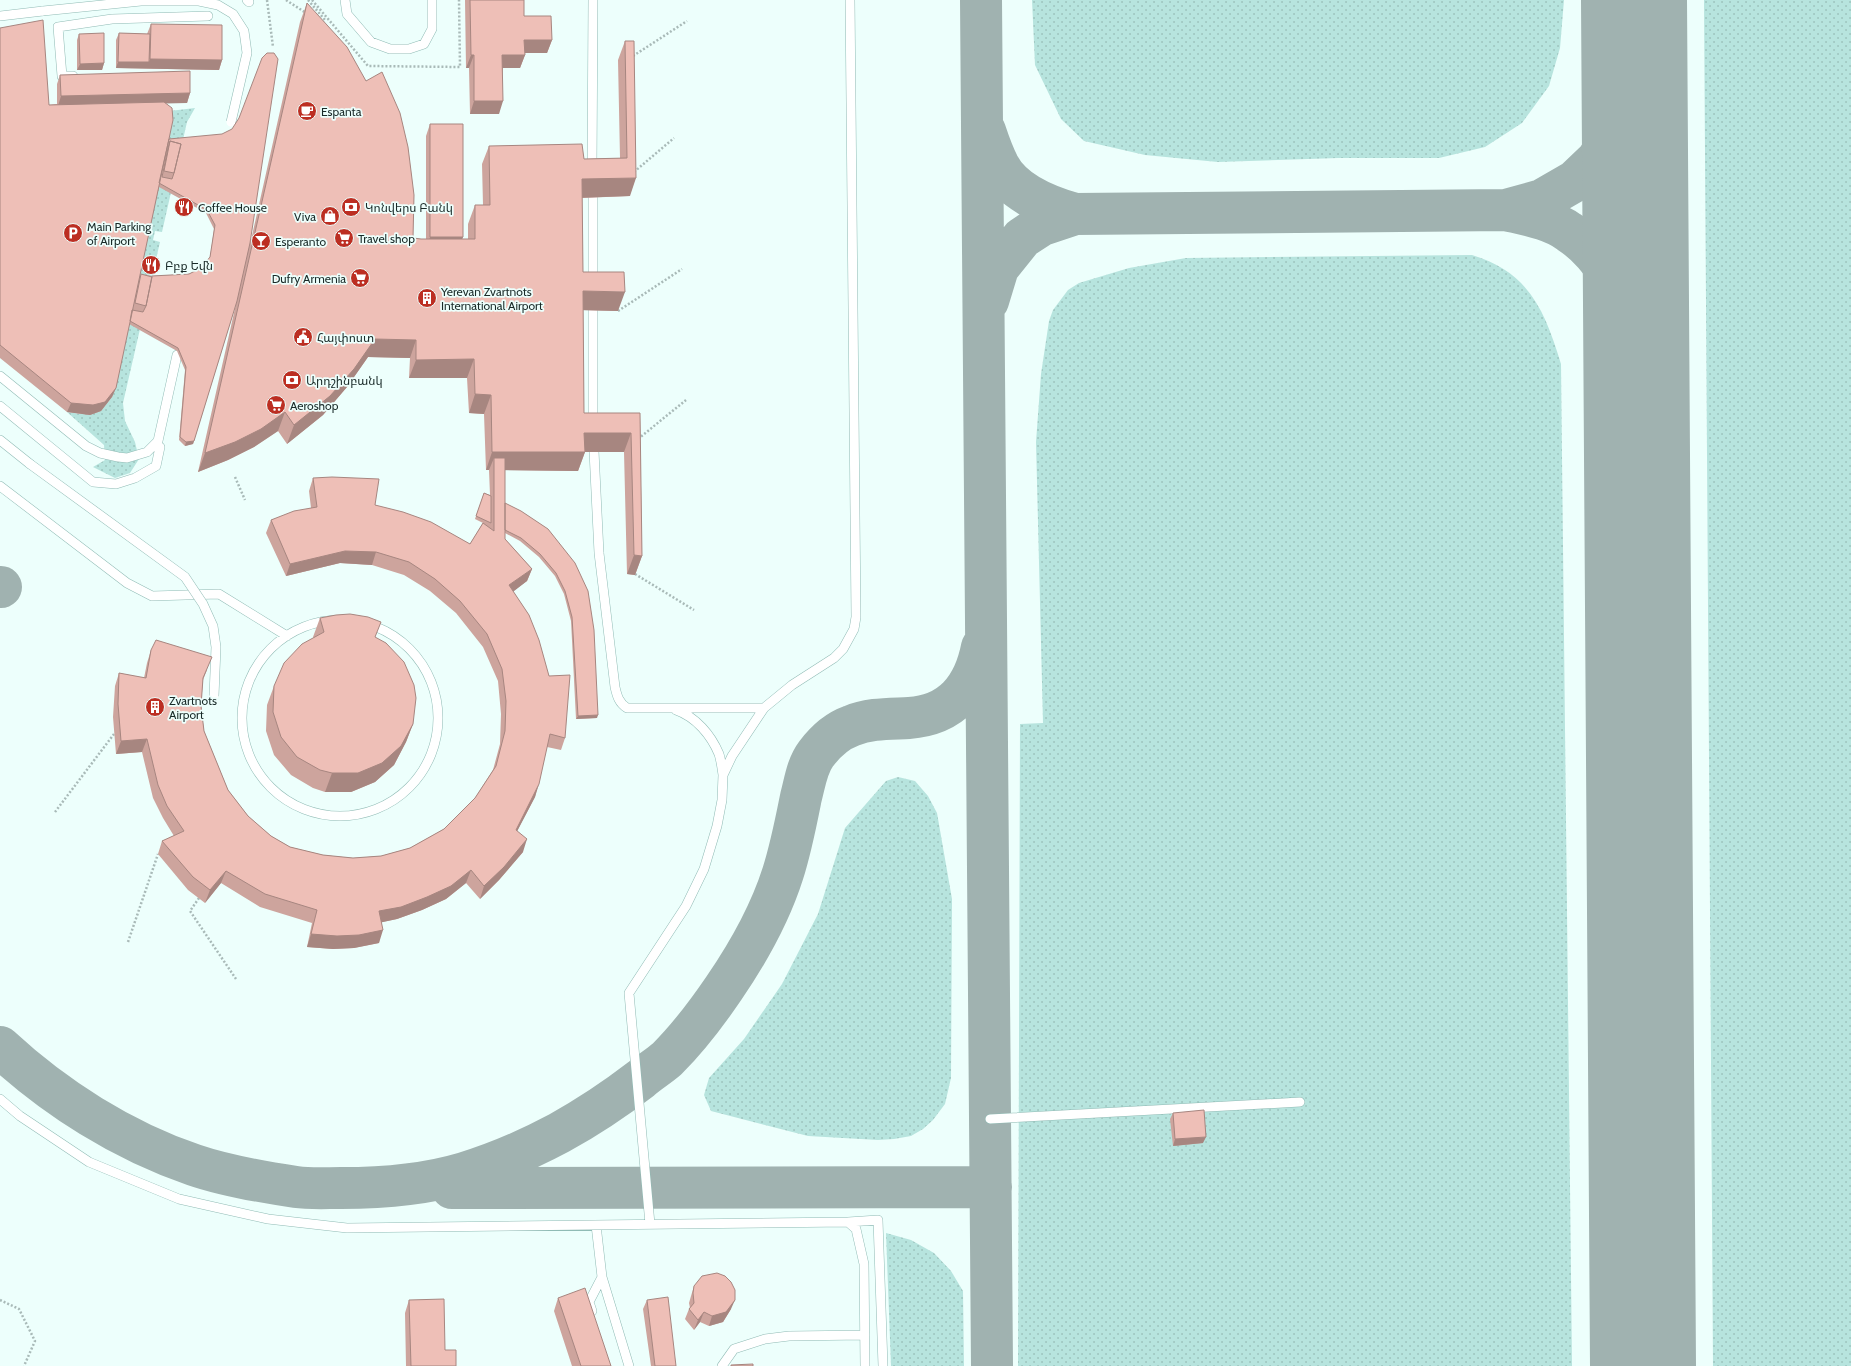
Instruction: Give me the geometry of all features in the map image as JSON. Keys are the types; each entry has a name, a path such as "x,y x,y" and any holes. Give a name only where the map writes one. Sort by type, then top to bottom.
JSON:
{"lane":[{"path":"345,0 347,14 371,42 390,49 409,49 424,44 432,29 432,0"},
{"path":"592,178 593,0"},
{"path":"723,775 732,756 764,708 792,685 834,658 843,649 854,629 856,617 850,0"},
{"path":"0,16 141,1 199,1 218,4 234,14 244,31 247,53 231,122"},
{"path":"85,76 62,76 58,27 112,19 208,16"},
{"path":"593,197 593,290"},
{"path":"593,310 593,431"},
{"path":"0,376 86,446 100,453 127,458 147,452 158,440 177,355"},
{"path":"0,406 93,482 116,484 135,478 156,466 160,447"},
{"path":"0,440 30,464 185,577 204,604 213,626 216,647 214,696"},
{"path":"594,451 599,553 617,697 622,705 627,708 764,708"},
{"path":"0,486 127,583 152,596 219,594 287,636"},
{"path":"330,620 361,622 389,633 402,642 423,665 435,693 438,708 436,739 432,754 417,780 394,801 366,814 351,817 320,815 305,811 279,795 258,772 250,759 244,737 242,713 244,698 248,683 264,656 287,636 300,628 330,620"},
{"path":"650,1224 629,993 686,906 704,869 718,826 722,800 723,775 719,754 695,720 684,713 671,708"},
{"path":"0,1099 20,1116 89,1162 179,1199 268,1219 347,1228 848,1222 878,1220 883,1366"},
{"path":"990,1119 1300,1102"},
{"path":"848,1222 856,1229 864,1264 865,1366"},
{"path":"596,1225 602,1277 629,1366"},
{"path":"596,1323 589,1302 602,1277"},
{"path":"722,1366 734,1349 765,1339 789,1336 865,1335"}],"path":[{"path":"267,0 273,47"},
{"path":"286,0 311,16"},
{"path":"308,0 325,20 323,24 317,20"},
{"path":"628,60 687,20"},
{"path":"629,176 674,138"},
{"path":"618,311 682,269"},
{"path":"633,444 686,400"},
{"path":"235,477 245,500"},
{"path":"635,574 694,610"},
{"path":"55,812 114,734"},
{"path":"128,942 158,854"},
{"path":"199,898 190,911 236,979"},
{"path":"0,1300 19,1309 35,1341 24,1366"}],"shaded area":[{"path":"1032,0 1564,0 1560,48 1549,86 1522,123 1485,147 1439,158 1338,158 1218,162 1145,155 1084,141 1061,119 1035,65"},
{"path":"1704,0 1851,0 1851,1366 1713,1366"},
{"path":"195,108 187,122 162,232 155,231 153,240 160,242 123,403 125,421 135,442 139,459 130,473 115,478 93,467 105,460 104,445 67,412 93,414 102,409 112,397 161,112"},
{"path":"1472,255 1492,262 1508,272 1521,283 1532,296 1548,327 1561,364 1572,1366 1018,1366 1020,724 1043,723 1036,442 1041,374 1049,321 1053,310 1068,290 1079,283 1129,268 1186,258"},
{"path":"898,777 915,781 928,796 937,813 952,899 951,1078 945,1104 933,1120 923,1129 911,1136 878,1140 808,1136 711,1111 704,1095 709,1078 744,1039 782,984 818,914 845,828 886,781"},
{"path":"886,1233 911,1240 934,1253 951,1271 963,1291 964,1366 891,1366"}],"building":[{"path":"470,0 524,0 524,16 551,16 552,40 524,40 525,55 502,55 503,101 474,101 474,55 471,55"},
{"name":"Yerevan Zvartnots International Airport","path":"307,3 347,47 366,81 382,72 400,113 408,147 414,195 413,238 421,239 475,239 475,205 490,205 489,146 582,144 584,159 627,158 625,41 634,41 636,178 582,179 583,272 624,272 625,292 583,291 584,413 640,413 642,556 634,555 631,433 584,433 585,452 492,452 491,395 475,394 474,359 416,360 416,340 375,339 354,369 330,396 294,425 285,412 261,429 235,442 205,453"},
{"name":"Main Parking of Airport","path":"43,20 49,105 164,102 172,108 173,120 116,388 105,402 93,405 71,403 0,345 0,28"},
{"path":"151,24 222,25 222,60 150,59"},
{"path":"104,33 104,63 80,64 79,34"},
{"path":"119,33 150,34 149,62 118,62"},
{"path":"267,53 274,53 278,59 250,243 237,301 194,441 186,442 180,437 186,367 178,348 130,321 132,310 143,312 146,306 152,276 189,274 201,268 210,257 215,225 207,210 159,183 169,139 222,134 232,129 239,118 262,58","holes":["170,141 181,144 172,179 162,177"]},
{"path":"190,71 190,93 61,96 60,75"},
{"path":"430,124 463,124 463,237 430,237"},
{"path":"170,141 181,144 174,173 164,171"},
{"path":"141,274 152,277 146,306 135,303"},
{"name":"Zvartnots Airport","path":"494,458 505,458 505,539 532,569 509,585 529,615 539,640 549,676 570,675 565,738 550,734 539,784 516,830 527,839 504,867 484,886 471,870 451,886 427,897 401,907 379,911 383,930 359,935 337,936 311,934 317,910 265,894 226,871 210,890 193,877 162,841 184,831 167,806 158,785 147,739 121,741 118,704 119,673 146,678 151,650 156,640 212,657 203,678 201,706 204,731 228,790 248,816 271,836 290,847 323,855 353,858 381,856 410,848 444,829 475,798 496,766 505,731 506,701 502,669 487,634 460,601 435,579 409,562 376,552 345,551 290,564 271,520 294,511 317,507 313,478 332,477 379,479 375,505 403,512 431,522 470,544 483,523 494,531"},
{"path":"484,493 491,496 491,523 476,516"},
{"path":"505,503 521,511 548,529 575,563 588,591 594,630 598,715 578,716 572,617 565,591 556,573 540,554 521,538 505,530"},
{"path":"350,614 368,617 381,622 375,637 386,643 404,662 414,685 416,698 413,724 401,746 382,763 358,773 332,773 320,770 297,757 281,737 273,712 274,686 284,663 302,644 324,632 320,618"},
{"path":"1204,1110 1206,1137 1175,1139 1173,1113"},
{"path":"717,1273 725,1276 731,1282 735,1290 735,1300 726,1312 712,1316 704,1312 698,1320 689,1309 694,1303 694,1286 702,1276"},
{"path":"585,1288 611,1366 581,1366 558,1298"},
{"path":"668,1297 676,1366 655,1366 647,1300"},
{"path":"444,1299 445,1350 456,1350 456,1366 411,1366 409,1300"},
{"path":"753,1364 753,1366 731,1366 731,1365"}],"taxiway":[{"path":"981,0 992,1366"},
{"path":"1506,210 1542,200 1575,181 1597,160 1619,126 1631,90 1634,55"},
{"path":"985,131 999,166 1013,184 1022,191 1042,202 1075,214 1042,225 1022,238 998,268 988,301"},
{"path":"1075,214 1506,210 1539,218 1555,224 1581,241 1592,251 1610,275 1636,328"},
{"path":"0,1047 44,1084 116,1131 141,1144 194,1165 231,1175 301,1188 372,1187 403,1185 449,1177 501,1160 548,1139 591,1114 664,1062 675,1051 697,1025 724,988 742,961 765,918 783,873 807,774 810,764 816,754 832,737 858,723 873,720 924,716 949,705 959,697 967,687 978,662 982,647"},
{"path":"452,1188 991,1187"}],"runway":[{"path":"1634,0 1643,1366"}],"place":[{"name":"Espanta","path":"307,111"},
{"name":"Coffee House","path":"184,207"},
{"name":"Կոնվերս Բանկ","path":"351,207"},
{"name":"Viva","path":"330,216"},
{"name":"Main Parking of Airport","path":"73,233"},
{"name":"Travel shop","path":"344,238"},
{"name":"Esperanto","path":"261,241"},
{"name":"Բբք Եվն","path":"151,265"},
{"name":"Dufry Armenia","path":"360,278"},
{"name":"Yerevan Zvartnots International Airport","path":"427,298"},
{"name":"Հայփոստ","path":"303,337"},
{"name":"Արդշինբանկ","path":"292,380"},
{"name":"Aeroshop","path":"276,405"},
{"name":"Zvartnots Airport","path":"155,707"}]}
